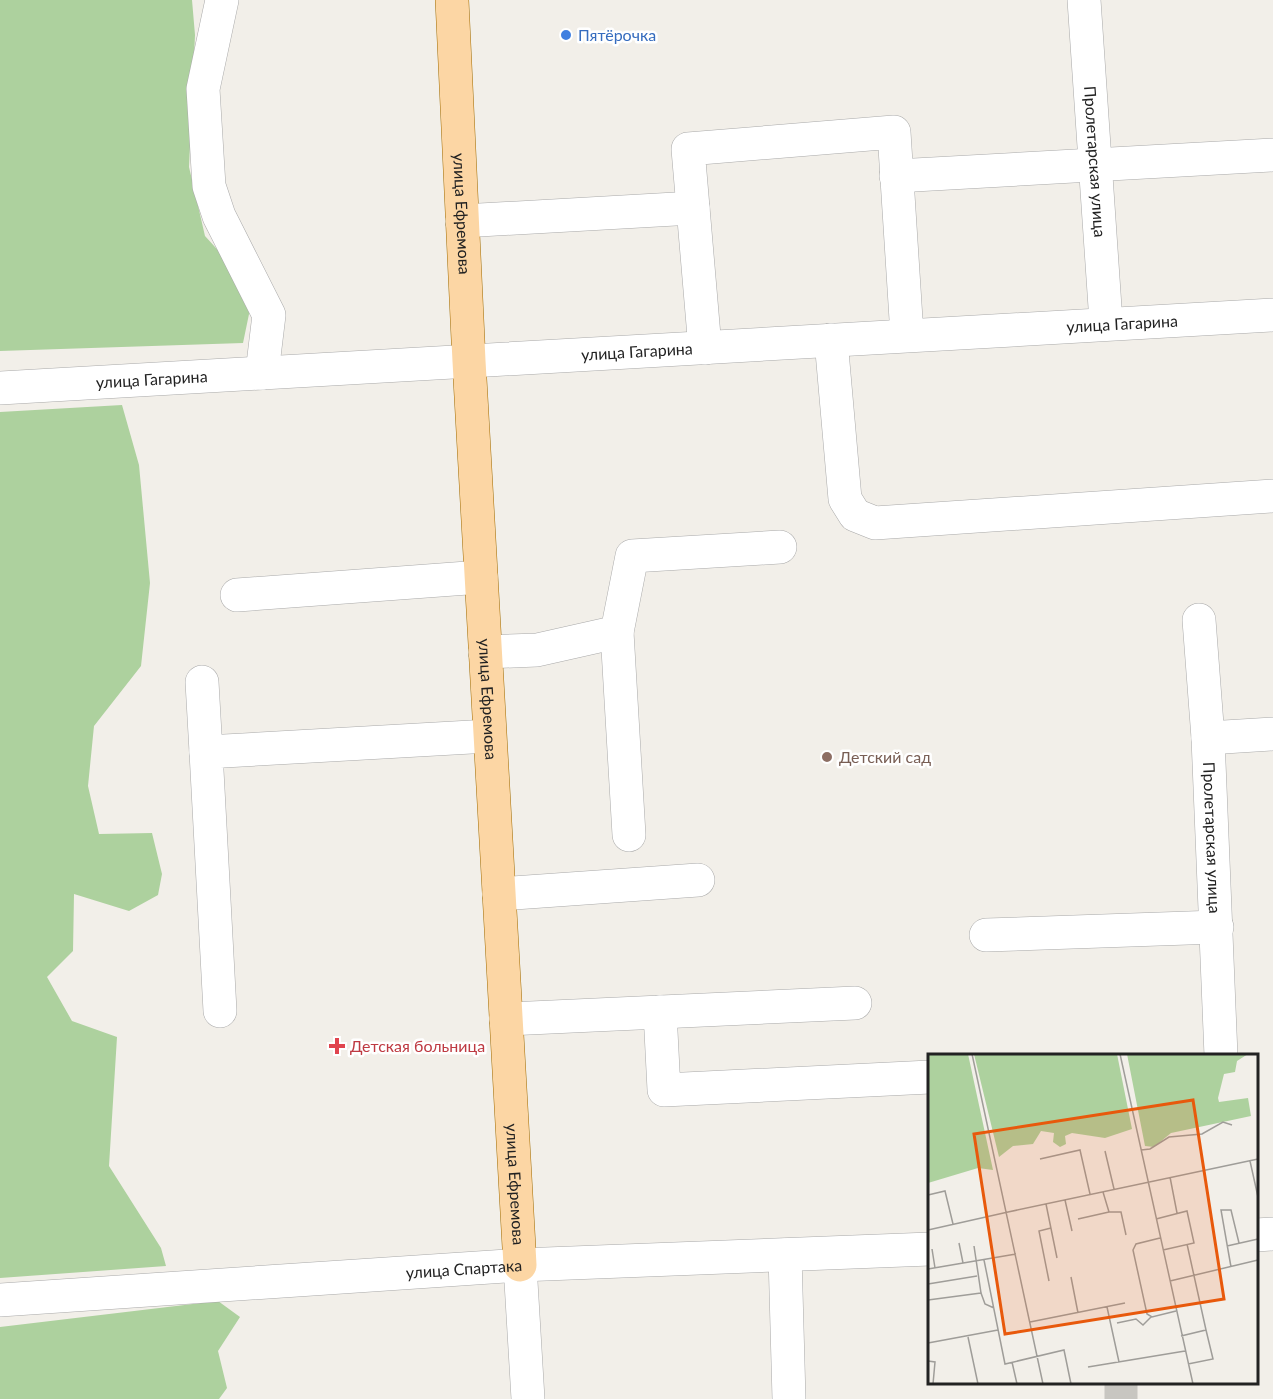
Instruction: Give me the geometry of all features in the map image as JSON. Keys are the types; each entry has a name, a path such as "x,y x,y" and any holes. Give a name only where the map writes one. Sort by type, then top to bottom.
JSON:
{"main road":[{"name":"улица Ефремова","path":"452,0 489,735 520,1265"}],"street":[{"path":"222,0 203,89 209,186 219,216 269,315 262,373"},
{"name":"Пролетарская улица","path":"1084,0 1106,322"},
{"path":"705,348 688,149 894,132 907,335"},
{"path":"896,176 1273,155"},
{"path":"462,221 693,208"},
{"name":"улица Гагарина","path":"0,388 705,348 1106,322 1273,315"},
{"path":"831,340 845,499 855,515 875,523 1273,496"},
{"path":"629,836 617,632 632,556 780,547"},
{"path":"237,595 481,577"},
{"name":"Пролетарская улица","path":"1199,620 1208,738 1221,1054"},
{"path":"485,652 537,650 617,632"},
{"path":"202,682 220,1011"},
{"path":"1208,738 1273,734"},
{"path":"206,752 489,735"},
{"path":"499,894 698,880"},
{"path":"986,935 1217,927"},
{"path":"506,1019 855,1003"},
{"path":"660,1012 664,1090 928,1077"},
{"path":"1258,1235 1273,1234"},
{"name":"улица Спартака","path":"0,1300 520,1265 928,1249"},
{"path":"785,1255 789,1399"},
{"name":"улица Ефремова","path":"520,1265 528,1399"}],"green space":[{"path":"0,0 192,0 195,35 189,167 205,236 254,290 243,343 0,351"},
{"path":"122,405 139,465 150,583 141,666 94,726 88,786 99,834 152,833 162,874 158,895 129,911 74,894 73,951 47,977 72,1021 117,1037 109,1166 161,1248 166,1266 0,1278 0,412"},
{"path":"218,1301 240,1317 218,1351 227,1388 219,1399 0,1399 0,1327"}],"tunnel":[{"path":"1121,1384 1121,1399"}],"place":[{"name":"Пятёрочка","path":"566,35"},
{"name":"Детский сад","path":"827,757"},
{"name":"Детская больница","path":"337,1046"}]}
